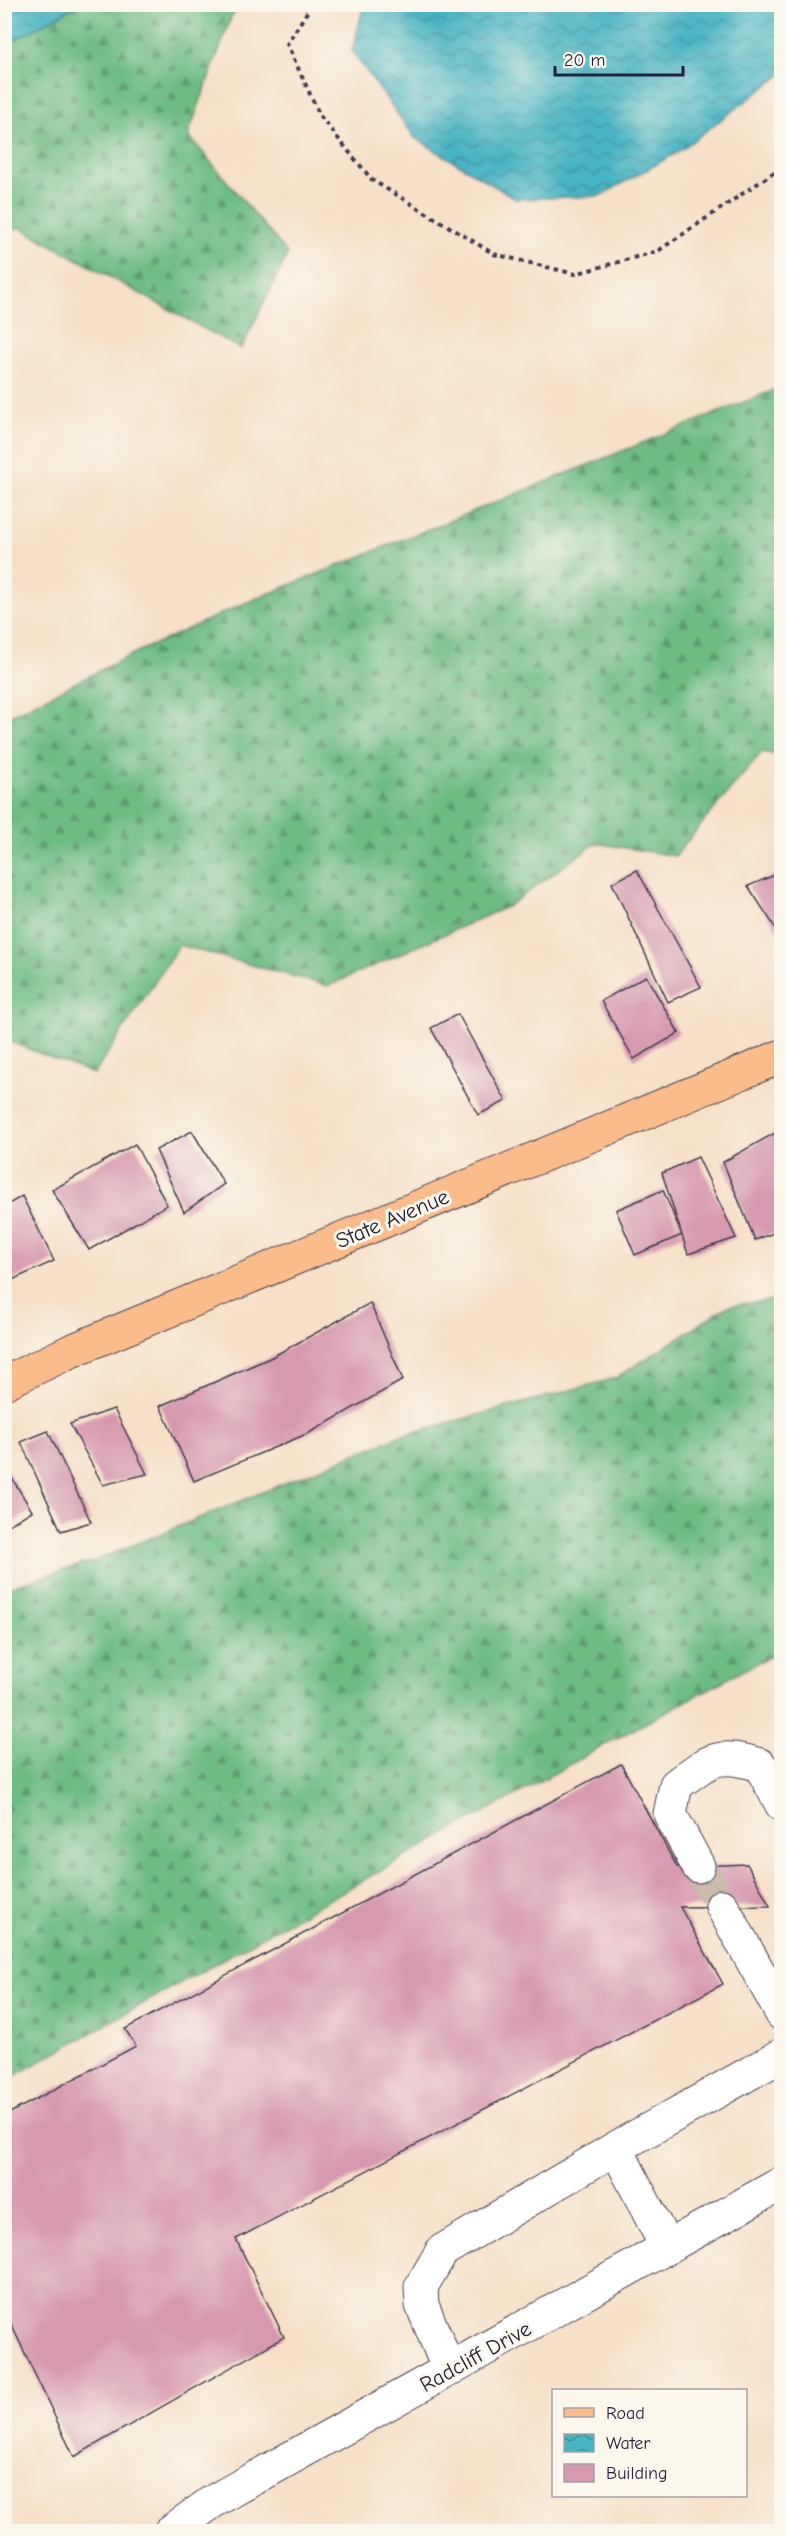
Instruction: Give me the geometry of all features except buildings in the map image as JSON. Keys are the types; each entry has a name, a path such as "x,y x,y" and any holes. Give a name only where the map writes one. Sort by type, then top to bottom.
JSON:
{"main road":[{"name":"State Avenue","path":"4,1383 82,1347 782,1056"}],"street":[{"path":"698,1866 670,1814 676,1785 705,1763 732,1757 760,1765 782,1805"},
{"path":"722,1906 782,2014"},
{"path":"449,2370 422,2305 421,2287 442,2251 616,2148 782,2055"},
{"path":"616,2148 668,2248"},
{"name":"Radcliff Drive","path":"170,2532 212,2502 782,2183"}],"path":[{"path":"312,4 287,44 320,116 372,180 494,254 575,274 658,251 782,167"}],"green space":[{"path":"78,5 244,5 232,15 188,135 288,254 241,349 19,227 5,235 4,45"},
{"path":"781,387 781,756 762,752 675,856 596,843 508,906 328,986 179,945 94,1074 5,1040 5,718 133,654 243,604"},
{"path":"781,1299 781,1650 610,1742 5,2081 5,1588 97,1560 399,1436 616,1378 728,1306"}],"water":[{"path":"5,4 78,4 78,5 5,45"},
{"path":"364,5 781,5 781,75 676,153 600,196 516,199 415,138 352,51"}],"tunnel":[{"path":"698,1866 722,1906"}]}
